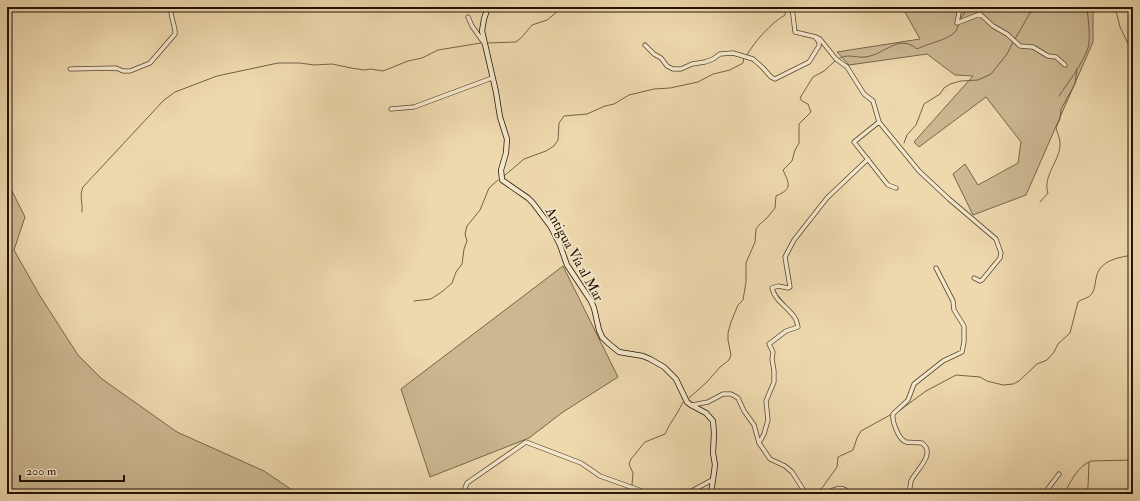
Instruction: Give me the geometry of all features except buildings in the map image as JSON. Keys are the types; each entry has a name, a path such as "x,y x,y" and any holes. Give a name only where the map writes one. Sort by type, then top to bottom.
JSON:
{"main road":[{"name":"Antigua Vía al Mar","path":"488,7 482,31 496,92 500,117 507,139 506,153 501,170 502,180 528,198 551,227 560,245 567,265 591,302 602,337 619,352 650,359 667,370 676,379 687,402 706,413 713,421 713,453 715,465 711,494"}],"street":[{"path":"70,69 116,68 126,71 150,63 175,34 176,31 171,20 171,7"},
{"path":"792,7 796,33 814,36 820,39 836,59 847,67 864,94 873,101 879,122 919,171 996,239 1000,246 1000,258 982,281 974,278"},
{"path":"960,7 958,23 980,14 993,26 1007,34 1020,46 1033,47 1048,56 1056,57 1065,65"},
{"path":"468,17 472,26 485,44"},
{"path":"645,45 654,54 661,58 666,66 673,69 681,69 692,64 705,62 713,59 718,54 733,53 748,57 758,62 771,77 775,79 809,62 820,45 814,36"},
{"path":"391,109 414,107 492,78"},
{"path":"879,122 855,141 888,185 896,188"},
{"path":"759,444 768,420 766,401 774,382 772,359 773,351 769,344 784,332 798,327 795,318 772,291 772,288 778,286 790,287 785,257 794,240 827,198 868,159"},
{"path":"909,494 912,480 921,468 926,456 926,448 922,443 908,442 904,440 893,422 893,414 908,400 914,384 942,362 962,352 964,346 964,326 954,310 954,302 936,268"},
{"path":"691,405 708,402 727,393 738,398 744,411 754,425 759,444 770,459 785,466 792,472 806,494"},
{"path":"469,494 465,488 467,483 526,442 581,463 600,476 639,490 645,494"},
{"path":"1044,494 1059,474"},
{"path":"686,494 712,480"},
{"path":"826,494 834,489 840,488 846,490 849,494"}],"shaded area":[{"path":"902,7 1093,7 1093,42 1026,195 973,215 953,174 965,164 978,185 1018,163 1021,142 986,97 919,147 914,142 973,76 955,75 927,54 849,65 837,52 920,39"},
{"path":"11,189 25,217 14,250 40,296 78,355 102,379 177,432 264,471 298,494 7,494 7,190"},
{"path":"563,266 618,377 563,412 529,438 430,477 401,389"}],"waterway":[{"path":"488,43 516,42 532,25 547,20 563,7"},
{"path":"747,55 763,33 785,15 786,7"},
{"path":"960,20 968,7"},
{"path":"1015,39 1030,13 1039,7"},
{"path":"1059,96 1079,67 1088,48 1089,33 1087,7"},
{"path":"1115,7 1120,27 1133,54"},
{"path":"838,59 845,56 865,57 879,53 891,46 904,43 917,49 952,35 959,23"},
{"path":"904,143 907,135 916,125 924,104 940,94 944,88 950,84 961,81 978,80 991,74 1007,54 1013,42"},
{"path":"82,212 81,193 83,187 164,100 175,92 217,76 278,63 300,63 314,65 332,64 364,70 371,69 383,71 408,61 422,58 438,50 481,43"},
{"path":"504,176 524,159 546,151 554,146 558,140 559,123 564,116 587,114 605,106 614,104 629,95 654,89 670,88 698,82 713,74 730,70 743,63 744,57"},
{"path":"689,398 729,360 731,355 728,333 738,305 743,300 746,282 746,263 755,242 756,229 775,208 776,196 787,189 788,183 783,170 792,161 799,143 799,124 811,112 808,104 800,98 813,77 824,71 835,61"},
{"path":"1040,202 1048,193 1047,180 1060,149 1060,141 1056,128 1060,119 1061,109 1075,84 1077,69"},
{"path":"414,301 431,299 452,283 456,272 462,264 464,249 467,241 465,234 467,226 480,210 489,188 498,180"},
{"path":"899,411 926,391 956,375 980,377 987,381 1003,385 1013,384 1019,381 1037,364 1047,360 1054,352 1058,344 1070,333 1078,302 1090,296 1093,292 1096,278 1102,266 1114,259 1133,255"},
{"path":"632,485 633,473 629,464 631,459 645,442 665,434 683,402"},
{"path":"814,494 822,488 837,467 838,457 853,450 861,431 892,414"},
{"path":"1064,494 1078,471 1091,461 1133,460"},
{"path":"1084,494 1088,487 1089,462"},
{"path":"631,494 632,489"}]}
